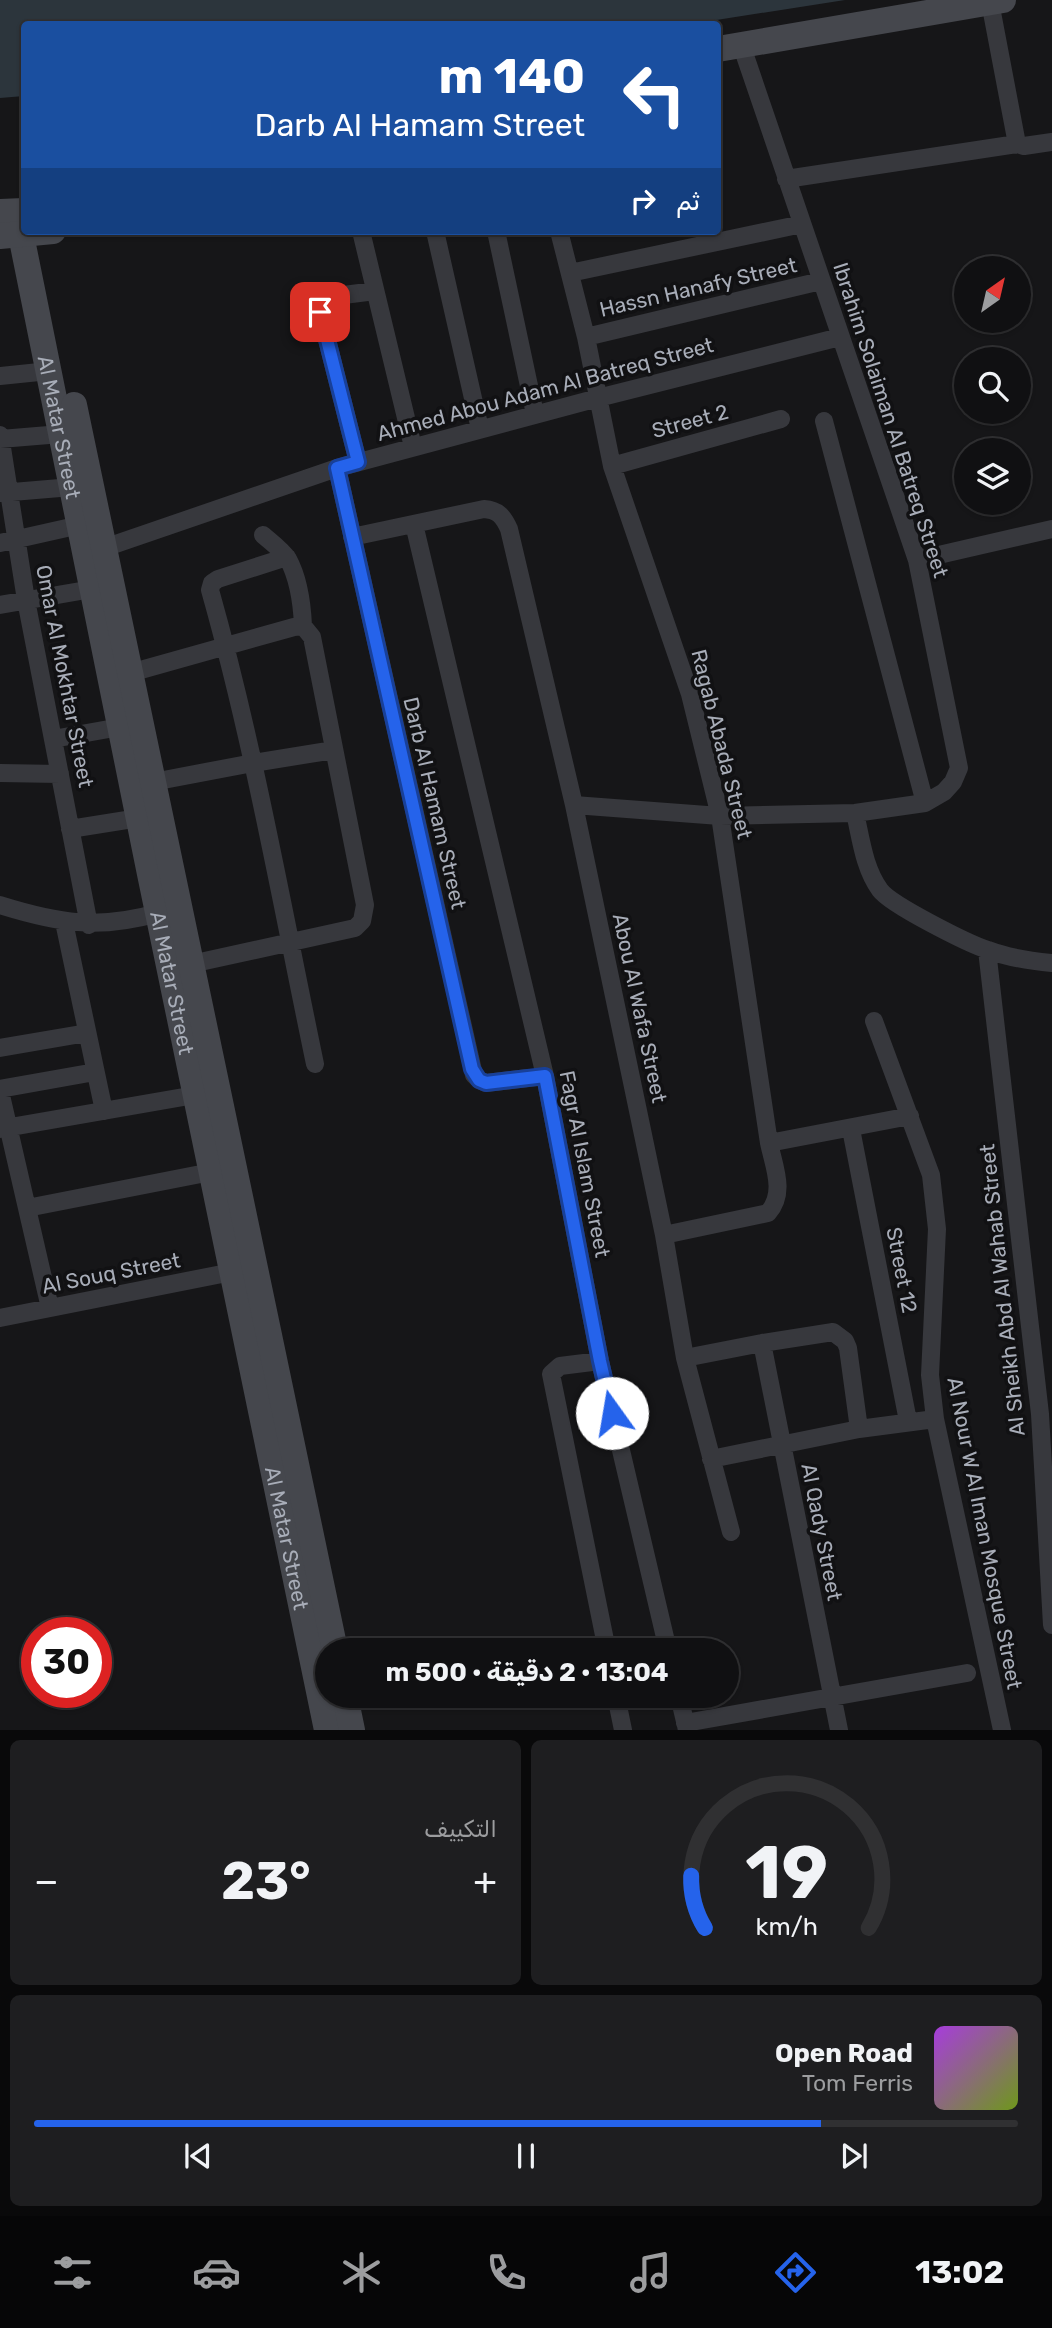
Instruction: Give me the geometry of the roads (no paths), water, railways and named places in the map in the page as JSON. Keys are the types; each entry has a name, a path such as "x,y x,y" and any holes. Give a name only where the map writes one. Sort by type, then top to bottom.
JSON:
{"street":[{"path":"729,46 997,1 1017,144"},
{"name":"Ibrahim Solaiman Al Batreq Street","path":"729,46 786,179 917,560 959,768 953,782 944,792 925,803"},
{"path":"786,179 1017,144 1024,146 1052,143"},
{"path":"0,212 21,225"},
{"path":"570,273 802,225"},
{"name":"Al Matar Street","path":"28,235 48,371 139,818 191,964 327,1730"},
{"name":"Al Matar Street","path":"28,235 104,548 153,782 160,871 158,913 232,1272 332,1638"},
{"path":"362,235 413,447"},
{"path":"436,235 480,429"},
{"path":"497,235 535,414"},
{"name":"Ragab Abada Street","path":"560,235 586,337 612,466 690,694 720,816 769,1143 779,1192 775,1205 768,1213 664,1236"},
{"name":"Hassn Hanafy Street","path":"586,337 821,281"},
{"path":"358,462 320,312 328,297 375,291"},
{"name":"Ahmed Abou Adam Al Batreq Street","path":"104,548 337,468 598,397 841,337"},
{"path":"0,376 48,371"},
{"name":"Street 2","path":"612,466 781,419"},
{"path":"574,805 720,816 855,813 925,803 824,421"},
{"path":"0,438 61,434"},
{"name":"Omar Al Mokhtar Street","path":"0,438 8,541 26,600 89,925"},
{"name":"Darb Al Hamam Street","path":"337,468 474,1075 486,1083 545,1076"},
{"path":"5,493 72,487"},
{"name":"Abou Al Wafa Street","path":"414,524 484,509 495,510 504,518 509,529 574,805 664,1236 685,1358 731,1532"},
{"path":"352,537 414,524"},
{"name":"Fagr Al Islam Street","path":"414,524 545,1076 600,1361 665,1638"},
{"path":"8,541 80,525"},
{"path":"917,560 1052,529"},
{"path":"191,964 355,928 365,914 312,637 303,626 298,584 287,557 263,535"},
{"path":"287,557 218,579 212,583 211,590 227,647 253,763 315,1065"},
{"path":"0,605 92,589"},
{"path":"130,673 303,626"},
{"path":"53,739 120,727"},
{"path":"153,782 334,750"},
{"path":"0,773 60,774"},
{"path":"855,813 865,859 881,891 904,908 987,950 1026,961 1052,963"},
{"path":"70,829 139,818"},
{"path":"0,905 64,922 89,925 124,922 158,913"},
{"path":"64,922 104,1111"},
{"name":"Al Sheikh Abd Al Wahab Street","path":"987,950 1040,1414 1052,1625"},
{"name":"Al Nour W Al Iman Mosque Street","path":"874,1021 931,1175 937,1228 930,1375 935,1419 1002,1730"},
{"path":"0,1048 87,1033"},
{"path":"50,1308 27,1208 4,1128 0,1090 95,1072"},
{"path":"4,1128 195,1095"},
{"path":"769,1143 910,1116"},
{"name":"Street 12","path":"851,1129 908,1421"},
{"path":"27,1208 211,1172"},
{"name":"Al Souq Street","path":"0,1318 232,1272"},
{"path":"685,1358 833,1332 840,1335 848,1348 859,1429"},
{"name":"Al Qady Street","path":"762,1343 839,1730"},
{"path":"600,1361 560,1366 551,1374 605,1638"},
{"path":"711,1459 859,1429 935,1419"},
{"path":"682,1708 686,1726 967,1673"},
{"path":"347,1708 352,1730"},
{"path":"619,1708 624,1730"}]}
